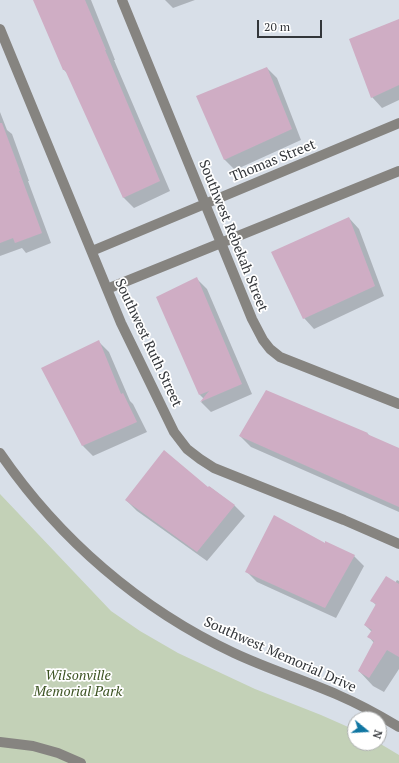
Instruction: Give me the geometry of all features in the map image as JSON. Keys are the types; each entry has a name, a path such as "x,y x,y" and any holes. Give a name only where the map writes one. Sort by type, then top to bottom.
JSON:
{"street":[{"name":"Southwest Rebekah Street","path":"122,0 252,319 263,340 270,349 280,357 399,404"},
{"name":"Southwest Ruth Street","path":"0,29 121,323 174,432 187,449 214,468 344,520 399,544"},
{"name":"Thomas Street","path":"92,251 399,123"},
{"path":"107,289 399,171"},
{"name":"Southwest Memorial Drive","path":"0,453 15,475 44,510 82,549 136,595 183,626 235,653 338,695 370,710 399,727"},
{"path":"0,742 33,746 58,753 81,763"}],"green space":[{"name":"Wilsonville Memorial Park","path":"0,494 111,611 140,631 178,653 255,689 347,726 347,751 387,751 387,748 399,755 399,763 0,763"}],"building":[{"path":"33,0 85,0 160,181 123,198 65,70 63,70"},
{"path":"399,19 399,85 371,98 349,39"},
{"path":"267,67 292,129 224,160 196,96"},
{"path":"0,123 2,123 42,233 15,243 13,238 0,243"},
{"path":"349,217 375,286 303,319 271,252"},
{"path":"197,277 242,384 200,402 209,391 199,395 156,297"},
{"path":"99,340 121,394 123,393 137,422 82,446 41,368"},
{"path":"266,390 368,433 367,434 399,448 399,507 239,436"},
{"path":"164,450 208,487 209,486 235,505 197,552 125,500"},
{"path":"274,515 325,543 325,541 355,555 325,608 245,572"},
{"path":"386,576 399,584 399,657 387,650 369,678 358,671 374,641 367,637 372,630 364,625 376,604 370,601"}]}
